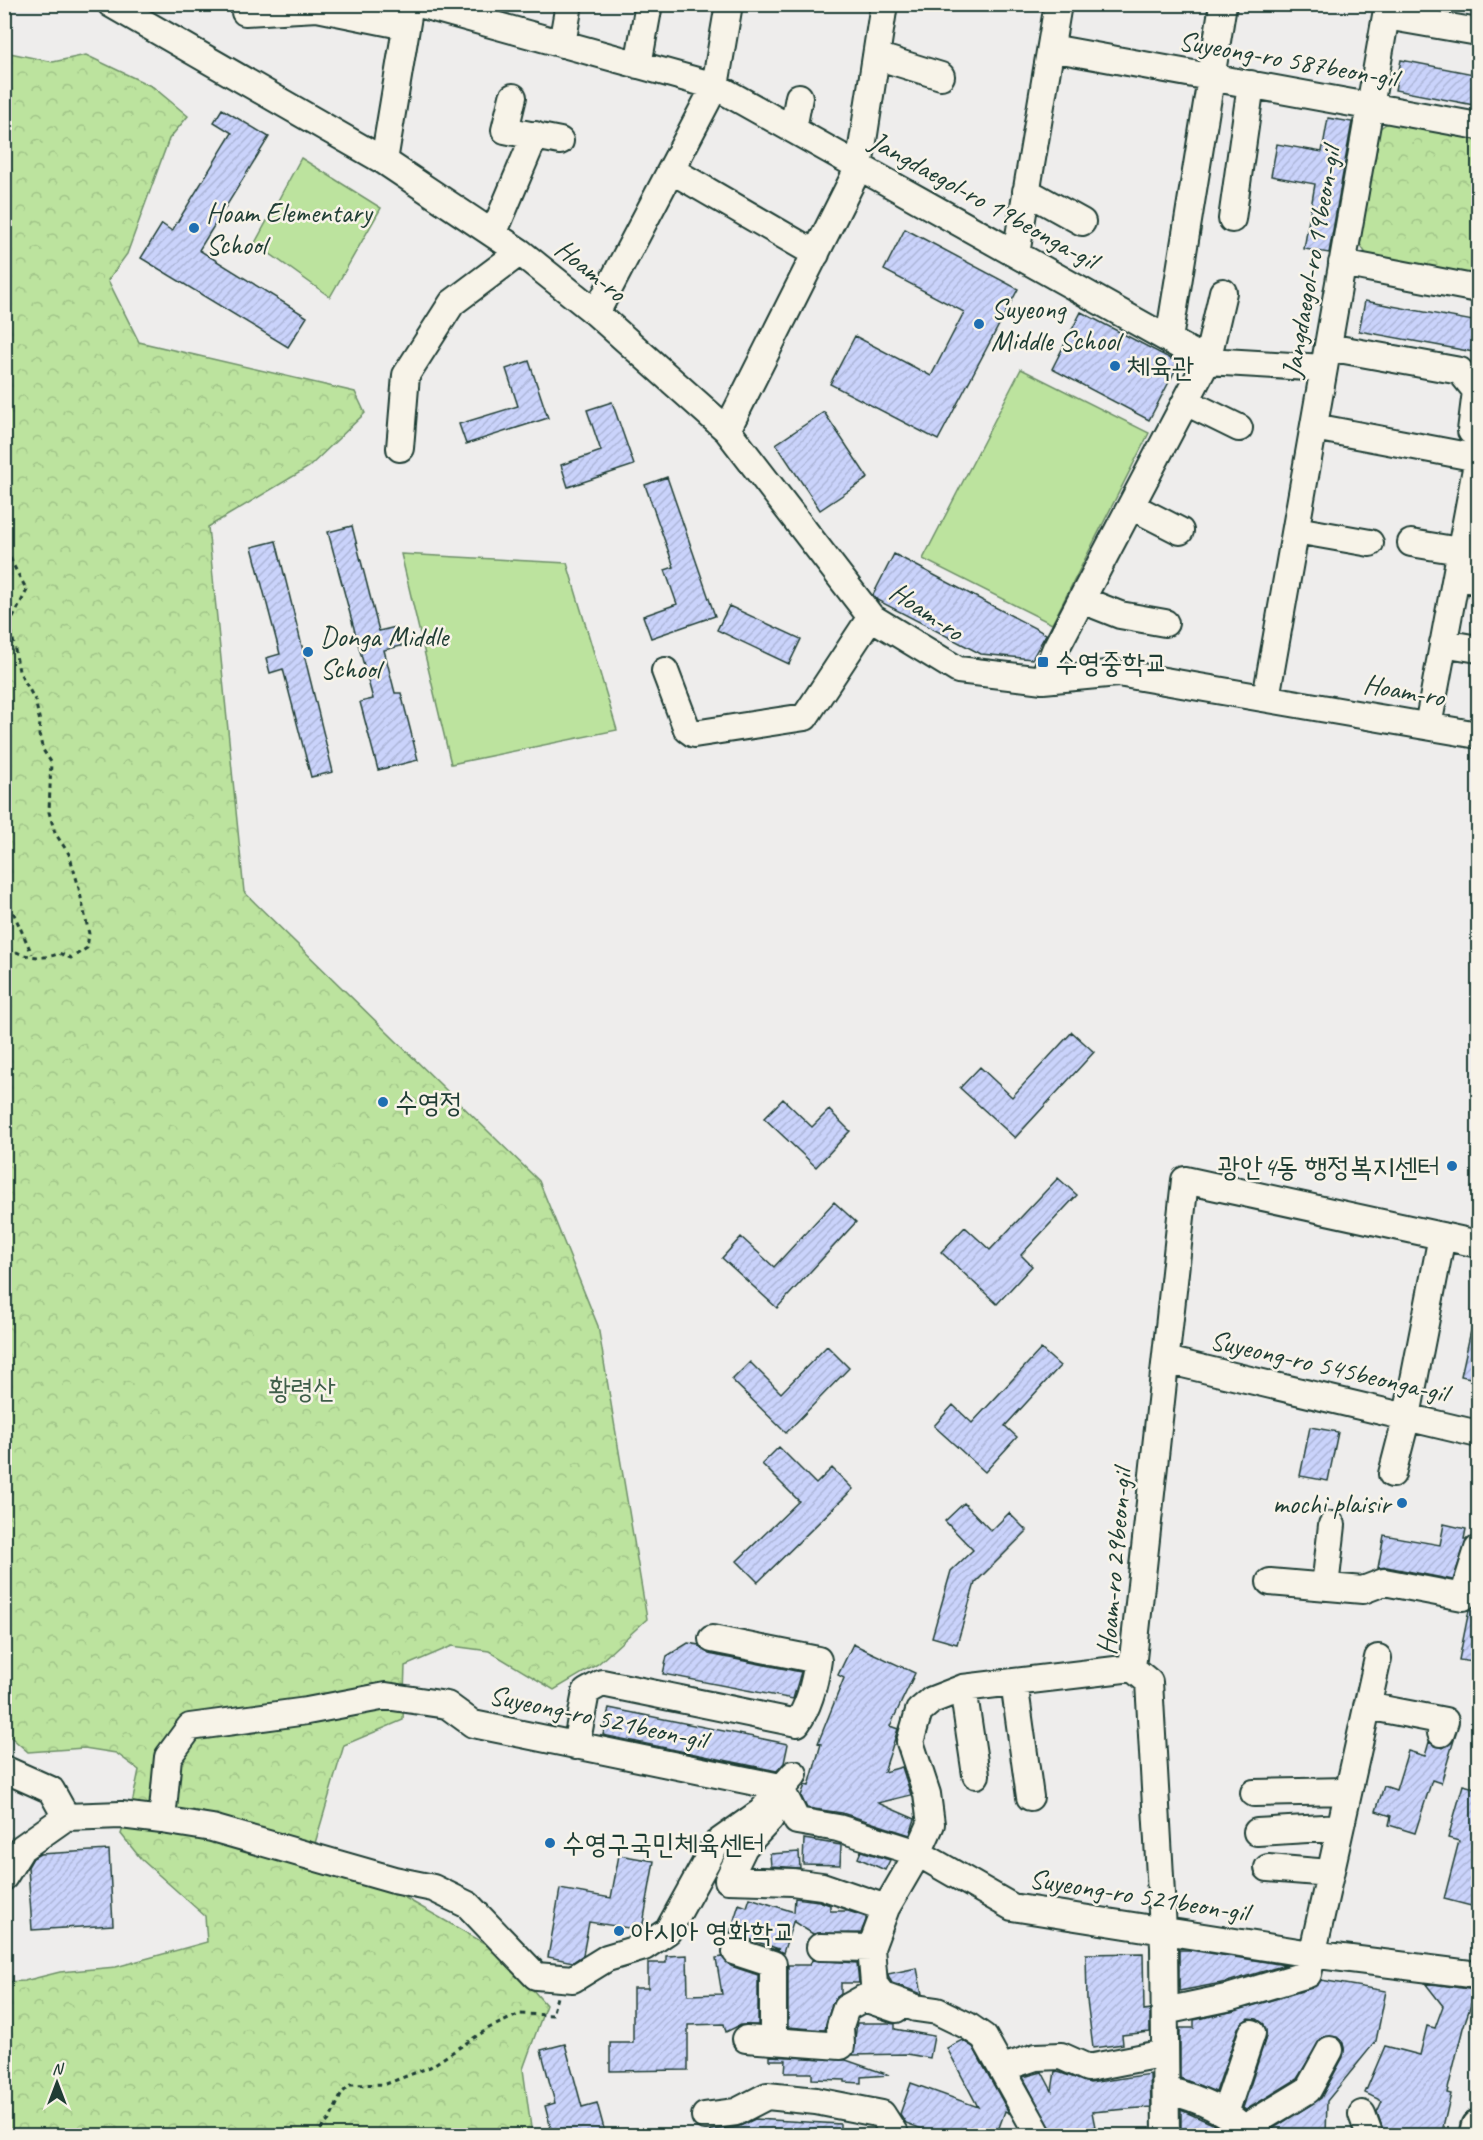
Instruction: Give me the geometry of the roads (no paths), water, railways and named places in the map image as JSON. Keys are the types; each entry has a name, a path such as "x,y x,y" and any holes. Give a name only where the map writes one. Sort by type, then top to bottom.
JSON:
{"main road":[{"path":"1476,2136 1479,2127"}],"street":[{"path":"562,44 569,4"},
{"path":"638,65 649,4"},
{"path":"596,313 715,86 729,4"},
{"path":"727,430 860,166 884,4"},
{"path":"1016,254 1058,4"},
{"path":"1169,339 1223,4"},
{"name":"Jangdaegol-ro 19beonga-gil","path":"245,8 317,6 412,12 486,13 562,44 715,86 1208,361 1326,357 1460,371 1476,391 1471,431"},
{"name":"Hoam-ro","path":"125,8 384,161 494,232 520,252 596,313 727,430 871,617 958,670 1042,680 1118,673 1479,735"},
{"path":"1387,10 1479,32"},
{"name":"Jangdaegol-ro 19beon-gil","path":"1266,698 1387,10"},
{"path":"384,161 412,12"},
{"name":"Suyeong-ro 587beon-gil","path":"1051,48 1479,126"},
{"path":"876,56 941,75"},
{"path":"1232,219 1251,84"},
{"path":"513,97 505,129 560,141"},
{"path":"793,129 799,97"},
{"path":"494,232 535,135"},
{"path":"670,170 816,254"},
{"path":"1026,191 1083,222"},
{"path":"400,448 406,375 452,303 520,252"},
{"path":"1342,264 1479,289"},
{"path":"1042,680 1208,361 1223,292"},
{"path":"1186,402 1239,428"},
{"path":"1314,427 1478,458 1465,569 1443,643 1428,726"},
{"path":"1131,506 1180,531"},
{"path":"1296,530 1370,543"},
{"path":"1411,543 1465,569"},
{"path":"1082,600 1120,615 1165,623"},
{"path":"665,671 687,729 694,734 805,717 871,617"},
{"path":"1443,643 1479,650"},
{"name":"Hoam-ro 29beon-gil","path":"1166,2136 1163,1931 1149,1682 1132,1668 1185,1180 1442,1236"},
{"path":"1392,1474 1407,1416 1442,1236 1479,1244"},
{"name":"Suyeong-ro 545beonga-gil","path":"1166,1360 1479,1434"},
{"path":"1325,1587 1332,1525"},
{"path":"1270,1582 1363,1590 1384,1582 1463,1597 1478,1555"},
{"path":"576,1746 585,1692 602,1683 796,1723 802,1715 814,1682 818,1660 712,1639"},
{"path":"1165,2011 1231,1997 1308,1974 1378,1658"},
{"path":"1040,2136 984,2037 937,2011 916,2008 883,1996 874,1984 872,1948 886,1908 918,1853 931,1824 927,1794 910,1742 919,1711 932,1700 963,1688 1132,1668"},
{"path":"1014,1682 1030,1797"},
{"path":"963,1688 976,1775"},
{"name":"Suyeong-ro 521beon-gil","path":"162,1820 168,1758 190,1727 307,1711 386,1696 447,1705 473,1724 576,1746 787,1780 797,1821 838,1828 918,1853 1012,1907 1311,1954 1479,1975"},
{"path":"1367,1706 1445,1721 1441,1733"},
{"path":"4,1769 51,1790 66,1817"},
{"path":"787,1780 768,1823 744,1847 728,1880 758,1880 822,1886 886,1908"},
{"path":"4,1877 22,1848 66,1817 121,1815 212,1828 394,1880 433,1888 468,1905 536,1976 573,1979 607,1958 644,1947 668,1931 716,1844 761,1812 787,1780"},
{"path":"1254,1793 1348,1791"},
{"path":"1257,1832 1340,1827"},
{"path":"1268,1869 1329,1873"},
{"path":"820,1947 872,1948"},
{"path":"736,1952 773,1964 773,2040"},
{"path":"746,2038 841,2046 840,2026 846,2008 864,1998 912,2014 937,2011"},
{"path":"1240,2128 1252,2034"},
{"path":"1240,2128 1308,2091 1330,2050"},
{"path":"1002,2068 1036,2057 1061,2056 1088,2068 1165,2053"},
{"path":"1166,2090 1202,2100 1240,2128"},
{"path":"705,2116 736,2112 767,2096 816,2101 882,2114 896,2136"}],"place":[{"name":"Hoam Elementary School","path":"194,228"},
{"name":"Suyeong Middle School","path":"979,324"},
{"name":"체육관","path":"1115,366"},
{"name":"Donga Middle School","path":"308,652"},
{"name":"수영중학교","path":"1043,662"},
{"name":"수영정","path":"383,1102"},
{"name":"광안4동 행정복지센터","path":"1452,1166"},
{"name":"mochi plaisir","path":"1402,1503"},
{"name":"수영구국민체육센터","path":"550,1843"},
{"name":"아시아 영화학교","path":"619,1931"}],"park label":[{"name":"황령산","path":"302,1388"}]}
